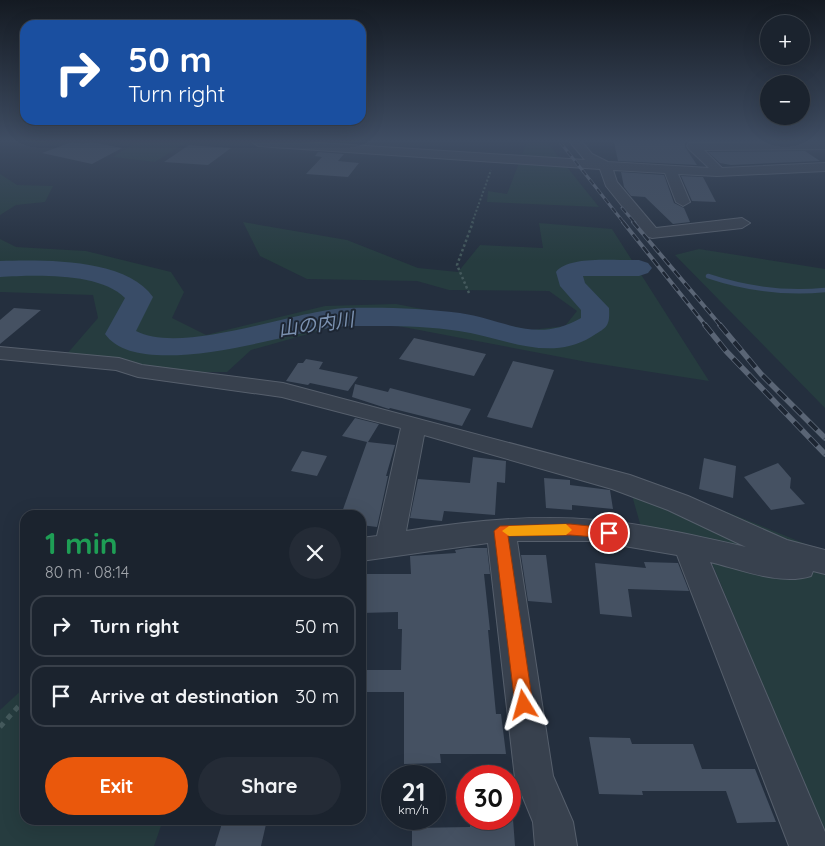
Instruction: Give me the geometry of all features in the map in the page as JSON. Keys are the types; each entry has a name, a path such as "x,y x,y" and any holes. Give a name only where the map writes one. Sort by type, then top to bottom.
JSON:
{"street":[{"path":"610,181 652,233 742,223"},
{"path":"675,181 683,202"},
{"path":"0,353 119,364 138,371 258,385 414,424 621,482 678,502 780,550 822,562"},
{"path":"389,545 414,424"},
{"path":"366,549 500,531 570,529 629,535 775,565 800,567 822,562"},
{"path":"500,531 534,778 553,822 556,846"},
{"path":"689,547 810,846"}],"path":[{"path":"469,293 457,266 488,181"},
{"path":"0,727 20,705"}],"green space":[{"path":"0,181 12,181 17,185 53,186 45,202 16,205 0,215"},
{"path":"512,181 579,181 599,207 487,202 488,191 507,194"},
{"path":"243,222 347,240 418,268 458,272 480,245 543,248 539,223 612,229 709,381 587,362 361,319 251,350 227,372 179,372 112,359 66,355 98,318 93,295 0,292 0,239 16,247 86,251 171,272 184,292 172,318 206,335 325,306 396,304 531,330 565,326 577,311 549,291 449,290 417,281 307,279 260,256"},
{"path":"699,249 825,269 825,408 675,255"},
{"path":"631,492 727,512 825,552 825,834 709,556 641,527"},
{"path":"20,692 20,825 161,825 154,846 0,846 0,710"}],"building":[{"path":"623,181 666,181 674,203 684,208 690,222 673,224 645,197 631,196 624,187"},
{"path":"683,181 705,181 716,202 692,201"},
{"path":"14,308 41,310 0,344 0,320"},
{"path":"414,338 486,354 474,376 399,359"},
{"path":"306,359 323,362 319,369 358,377 348,391 310,383 308,385 286,381 298,363 303,363"},
{"path":"513,361 554,370 532,428 487,417"},
{"path":"355,384 388,392 390,388 471,409 462,426 389,409 352,397"},
{"path":"355,418 379,424 368,442 395,445 386,476 388,476 377,527 366,526 366,510 343,510 367,442 342,436"},
{"path":"302,451 327,456 317,476 291,471"},
{"path":"473,457 506,461 505,483 497,482 495,515 444,511 442,521 410,518 418,479 470,483"},
{"path":"704,458 736,466 733,498 699,489"},
{"path":"778,463 791,478 790,488 805,504 771,510 744,477"},
{"path":"544,478 570,480 570,485 610,490 613,509 572,505 572,510 546,508"},
{"path":"487,548 490,574 484,574 490,630 488,630 496,714 501,714 506,754 440,754 441,763 404,764 404,692 366,692 366,670 401,670 402,629 398,629 398,612 366,613 366,574 411,574 410,556 456,553 455,550"},
{"path":"521,555 546,555 552,603 528,601"},
{"path":"644,562 678,563 689,591 628,589 632,617 600,614 595,563 646,568"},
{"path":"589,737 630,738 632,744 693,744 702,769 755,769 776,822 737,823 726,791 642,791 643,795 599,794"},
{"path":"221,825 266,825 261,846 215,846"},
{"path":"446,827 456,827 456,830 514,830 515,846 412,846 412,830 446,830"}],"waterway":[{"name":"山の内川","path":"0,269 32,268 75,271 114,280 129,287 139,297 120,334 138,343 163,347 228,340 345,317 446,320 479,325 528,338 544,340 560,338 577,333 595,322 595,308 573,286 569,272 574,269 639,268"},
{"path":"708,276 751,287 780,291 825,290"}],"railway":[{"path":"591,181 624,223"},
{"path":"622,208 635,223"},
{"path":"623,222 706,326"},
{"path":"633,222 721,326"},
{"path":"705,325 726,351 825,454"},
{"path":"720,325 761,374 825,438"}],"slow traffic":[{"path":"509,531 566,530"}],"route":[{"path":"524,705 500,531 570,529 609,533"}]}
